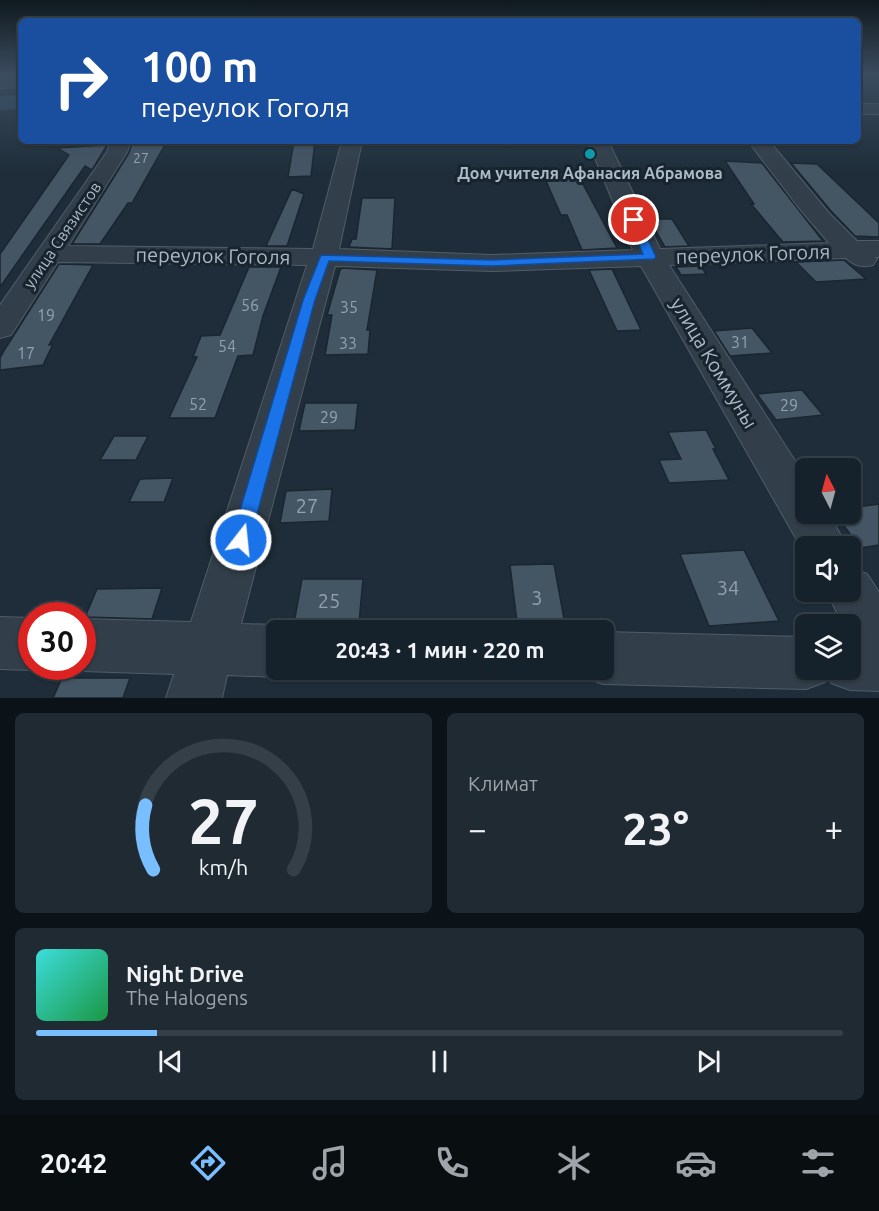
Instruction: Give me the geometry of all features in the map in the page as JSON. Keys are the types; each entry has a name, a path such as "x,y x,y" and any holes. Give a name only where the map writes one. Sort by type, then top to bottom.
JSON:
{"street":[{"path":"861,109 879,109"},
{"name":"улица Связистов","path":"0,328 51,254 120,144"},
{"path":"194,698 210,650 309,300 325,257 345,182 351,144"},
{"name":"улица Коммуны","path":"599,144 650,257 818,536"},
{"path":"760,144 812,208 852,250 879,272"},
{"name":"переулок Гоголя","path":"51,254 325,257 492,263 879,249"},
{"path":"857,602 879,637"},
{"path":"0,643 18,644"},
{"path":"96,646 266,651"},
{"path":"614,658 795,663"},
{"path":"861,664 879,665"}],"building":[{"path":"132,144 165,144 132,203 128,203 100,244 72,244 129,153"},
{"path":"294,144 315,144 311,176 288,177"},
{"path":"107,145 92,170 85,166 0,287 0,254 69,155 57,148"},
{"path":"725,161 762,163 823,241 783,242 751,204 754,204"},
{"path":"791,163 817,164 879,223 879,237 855,236"},
{"path":"542,172 577,173 617,248 582,250 567,215 561,215"},
{"path":"292,189 304,194 287,246 266,246"},
{"path":"362,198 395,198 392,249 349,247 352,239 356,239"},
{"path":"649,219 672,219 689,246 665,247"},
{"path":"844,260 866,279 816,282 796,262"},
{"path":"59,264 93,265 49,345 53,344 43,365 0,370 0,358 5,349"},
{"path":"701,266 706,274 681,275 676,267"},
{"path":"249,267 281,267 263,316 253,355 238,356 215,418 169,418 197,357 193,357 201,336 220,335"},
{"path":"342,268 377,270 367,330 370,330 368,354 325,355 332,315 327,315"},
{"path":"612,269 641,330 617,331 589,270"},
{"path":"752,328 772,353 730,356 714,331"},
{"path":"802,390 823,415 776,420 757,394"},
{"path":"305,403 358,403 355,430 299,431"},
{"path":"706,430 729,480 669,483 659,460 681,459 668,432"},
{"path":"114,436 148,436 136,460 100,460"},
{"path":"173,478 164,502 129,502 140,479"},
{"path":"332,489 329,521 280,523 286,491"},
{"path":"879,504 879,545 861,548 861,536 851,536 843,524 861,524 861,506"},
{"path":"744,550 779,621 709,626 680,554"},
{"path":"554,564 564,620 517,620 510,565"},
{"path":"302,579 363,579 359,620 295,620"},
{"path":"162,588 152,619 96,617 96,602 91,602 97,589"},
{"path":"130,678 123,698 53,698 61,680"}],"place":[{"name":"Дом учителя Афанасия Абрамова","path":"590,154"}],"route":[{"path":"241,540 309,300 325,257 492,263 650,257 634,220"}]}
